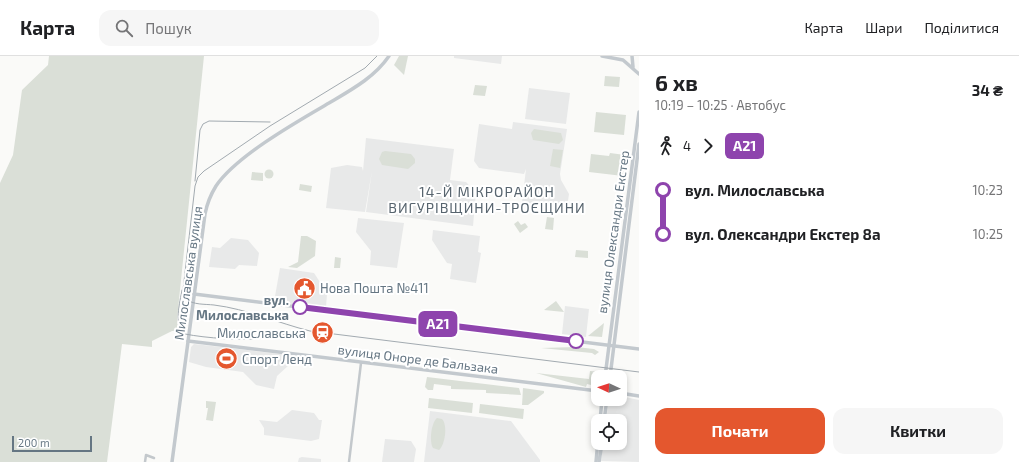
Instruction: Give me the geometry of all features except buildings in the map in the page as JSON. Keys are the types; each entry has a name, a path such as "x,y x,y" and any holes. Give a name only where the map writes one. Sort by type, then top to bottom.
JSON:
{"street":[{"name":"Милославська вулиця","path":"172,462 205,214 212,194 221,180 235,166 285,129 368,78 389,56"},
{"path":"602,56 623,60 634,68 638,74"},
{"path":"632,56 634,68"},
{"name":"вулиця Олександри Екстер","path":"609,354 639,112"},
{"name":"вулиця Олександри Екстер","path":"610,345 639,144"},
{"path":"194,294 639,349"},
{"name":"вулиця Оноре де Бальзака","path":"188,341 361,363 591,389"},
{"path":"606,370 609,354"},
{"path":"609,354 610,370"},
{"path":"350,462 361,363"},
{"path":"627,394 638,396"},
{"path":"596,462 597,450"},
{"path":"599,462 601,450"},
{"path":"145,462 146,455 154,458"}],"shaded area":[{"path":"49,56 204,56 177,319 178,331 172,331 152,341 152,347 122,344 107,462 0,462 0,183 13,155 22,90 48,65"},
{"path":"399,56 408,56 404,75 394,65"},
{"path":"454,56 502,56 501,64 454,58"},
{"path":"605,76 620,77 619,87 604,86"},
{"path":"475,85 487,86 485,96 473,95"},
{"path":"529,88 570,93 566,124 525,119"},
{"path":"596,112 626,115 624,135 594,132"},
{"path":"513,122 567,129 560,174 561,180 569,194 567,208 522,202 526,169 524,174 479,168 474,161 479,124 512,129"},
{"path":"534,129 561,133 563,140 559,144 533,140 531,133"},
{"path":"366,138 454,149 450,180 466,182 476,193 473,226 366,212 372,171 365,212 326,208 331,168 347,165 362,167 363,171"},
{"path":"553,149 563,150 560,168 550,166"},
{"path":"385,151 411,154 415,159 415,163 408,169 382,165 379,159 382,152"},
{"path":"610,153 625,155 623,176 589,172 591,154 609,156"},
{"path":"269,169 274,174 269,179 264,174"},
{"path":"252,172 263,173 263,181 251,180"},
{"path":"300,184 312,186 311,192 299,190"},
{"path":"547,217 554,218 553,230 545,229"},
{"path":"358,218 404,223 397,268 370,265 371,251 356,232"},
{"path":"518,221 521,225 525,223 528,227 520,233 514,224"},
{"path":"433,230 480,236 478,252 481,253 476,283 450,279 452,264 447,263 432,240"},
{"path":"301,236 307,236 316,241 315,256 297,268 288,267 298,262"},
{"path":"231,238 248,240 259,253 257,266 239,265 235,269 209,267 212,247 220,248"},
{"path":"576,250 588,251 588,258 575,257"},
{"path":"335,257 341,258 340,268 334,268"},
{"path":"280,268 314,273 327,293 326,308 274,302"},
{"path":"556,301 564,312 544,310"},
{"path":"565,306 589,309 586,337 562,334"},
{"path":"604,323 602,337 588,336"},
{"path":"194,344 290,355 289,365 277,376 274,389 256,385 243,372 206,367 189,362 191,347"},
{"path":"576,347 594,349 599,352 595,355 592,353 541,348"},
{"path":"591,371 591,385 587,384 586,387 536,373 589,379"},
{"path":"427,377 519,388 521,395 486,393 486,390 451,389 451,386 434,384 433,390 428,390 425,387"},
{"path":"523,388 544,391 544,393 528,405 522,405"},
{"path":"627,397 639,400 639,462 601,461 602,450 627,450 627,414 607,414 608,406 627,406"},
{"path":"429,398 473,403 472,413 428,408"},
{"path":"206,401 216,402 213,421 206,420 208,408 206,408"},
{"path":"480,404 524,409 523,419 479,413"},
{"path":"292,410 314,413 319,420 322,420 319,439 311,441 264,435 264,428 259,420 277,422"},
{"path":"430,411 511,421 540,462 424,462"},
{"path":"437,418 442,419 445,426 443,444 439,450 433,448 431,441 433,424"},
{"path":"385,439 411,441 416,449 414,462 382,462"},
{"path":"302,457 321,459 321,462 298,462 299,458"}],"tram line":[{"path":"377,56 365,68 270,126 204,171 198,177 195,186 183,290 186,299 196,303 226,307 250,313 310,331 639,372"},
{"path":"195,181 200,130 203,124 209,121 270,122"},
{"path":"182,290 178,320 181,330 185,334 214,338 246,339 304,333"}],"bus line":[{"name":"А21","path":"300,307 576,341"}],"place":[{"name":"Нова Пошта №411","path":"305,288"},
{"name":"вул. Милославська","path":"300,307"},
{"name":"Милославська","path":"322,333"},
{"name":"Спорт Ленд","path":"227,359"}],"district":[{"name":"14-Й МІКРОРАЙОН ВИГУРІВЩИНИ-ТРОЄЩИНИ","path":"487,200"}]}
